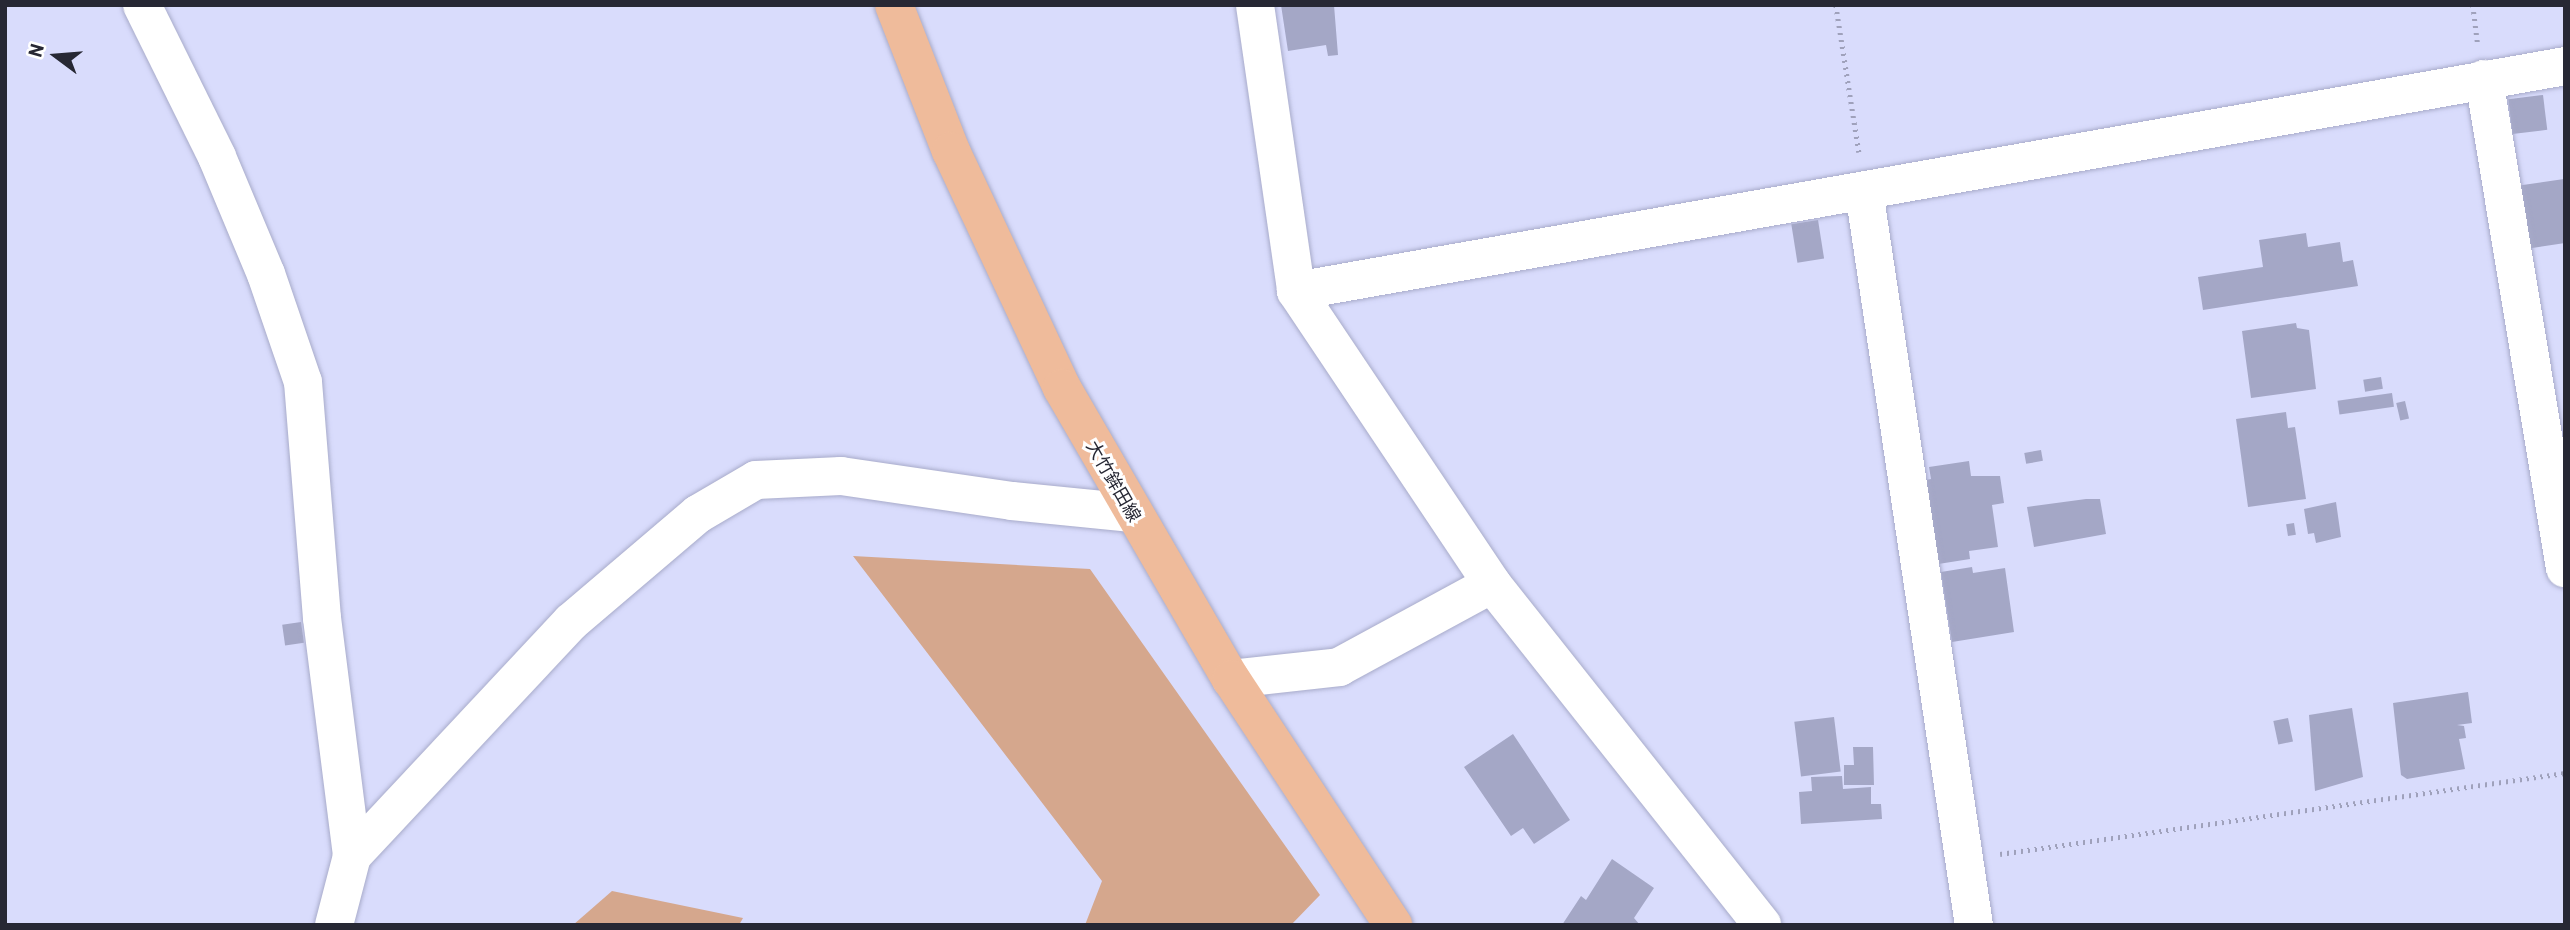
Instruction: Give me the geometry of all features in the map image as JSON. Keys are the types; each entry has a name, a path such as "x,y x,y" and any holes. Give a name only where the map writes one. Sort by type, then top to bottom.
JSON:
{"main road":[{"name":"大竹鉾田線","path":"894,5 996,249 1062,388 1132,513 1231,679 1393,925"}],"street":[{"path":"142,5 217,157 267,274 303,382 322,618 352,856 334,925"},
{"path":"1255,5 1296,290 1492,584 1762,925"},
{"path":"1296,290 2565,65"},
{"path":"2484,79 2565,568"},
{"path":"1864,191 1975,925"},
{"path":"352,856 571,622 698,514 756,480 841,476 1012,501 1132,513"},
{"path":"1231,679 1339,667 1492,584"}],"path":[{"path":"1836,5 1864,191"},
{"path":"1965,859 2565,773"}],"shaded area":[{"path":"853,556 1090,569 1320,895 1291,925 1085,925 1102,881"},
{"path":"612,891 743,918 739,925 573,925"}],"building":[{"path":"1281,5 1334,5 1338,55 1328,56 1326,45 1288,51"},
{"path":"2543,95 2547,130 2513,134 2508,99"},
{"path":"2564,179 2565,243 2526,249 2516,186"},
{"path":"1818,220 1824,259 1797,263 1791,224"},
{"path":"2306,233 2308,247 2340,242 2343,262 2353,260 2358,286 2203,310 2198,277 2263,267 2259,240"},
{"path":"2296,323 2297,328 2309,330 2316,389 2251,398 2242,331"},
{"path":"2381,377 2383,389 2365,392 2363,380"},
{"path":"2392,393 2394,407 2339,415 2338,401"},
{"path":"2405,401 2409,419 2400,421 2396,403"},
{"path":"2286,412 2288,428 2295,427 2306,499 2248,507 2236,419"},
{"path":"2041,450 2043,461 2026,464 2024,453"},
{"path":"1969,461 1971,476 2000,476 2004,503 1992,505 1998,547 1969,551 1970,559 1932,565 1921,481 1931,479 1929,467"},
{"path":"2100,499 2106,534 2034,547 2027,507"},
{"path":"2336,502 2341,537 2316,543 2314,533 2308,534 2304,509"},
{"path":"2294,523 2296,535 2288,536 2286,524"},
{"path":"1972,567 1973,573 2005,568 2014,632 1952,642 1941,572"},
{"path":"301,622 304,643 285,645 282,625"},
{"path":"2468,692 2472,723 2457,725 2464,726 2466,738 2459,739 2465,769 2407,779 2401,775 2393,703"},
{"path":"2352,708 2363,777 2315,791 2309,715"},
{"path":"1834,717 1841,772 1801,776 1794,722"},
{"path":"2288,718 2293,741 2278,745 2273,721"},
{"path":"1513,734 1570,820 1534,844 1523,828 1511,836 1464,767"},
{"path":"1853,747 1873,747 1874,785 1844,785 1844,765 1854,765"},
{"path":"1842,776 1843,789 1871,787 1871,804 1881,804 1882,819 1801,824 1799,792 1812,791 1811,777"},
{"path":"1612,859 1654,888 1634,918 1640,925 1562,925 1581,896 1586,900"}]}
